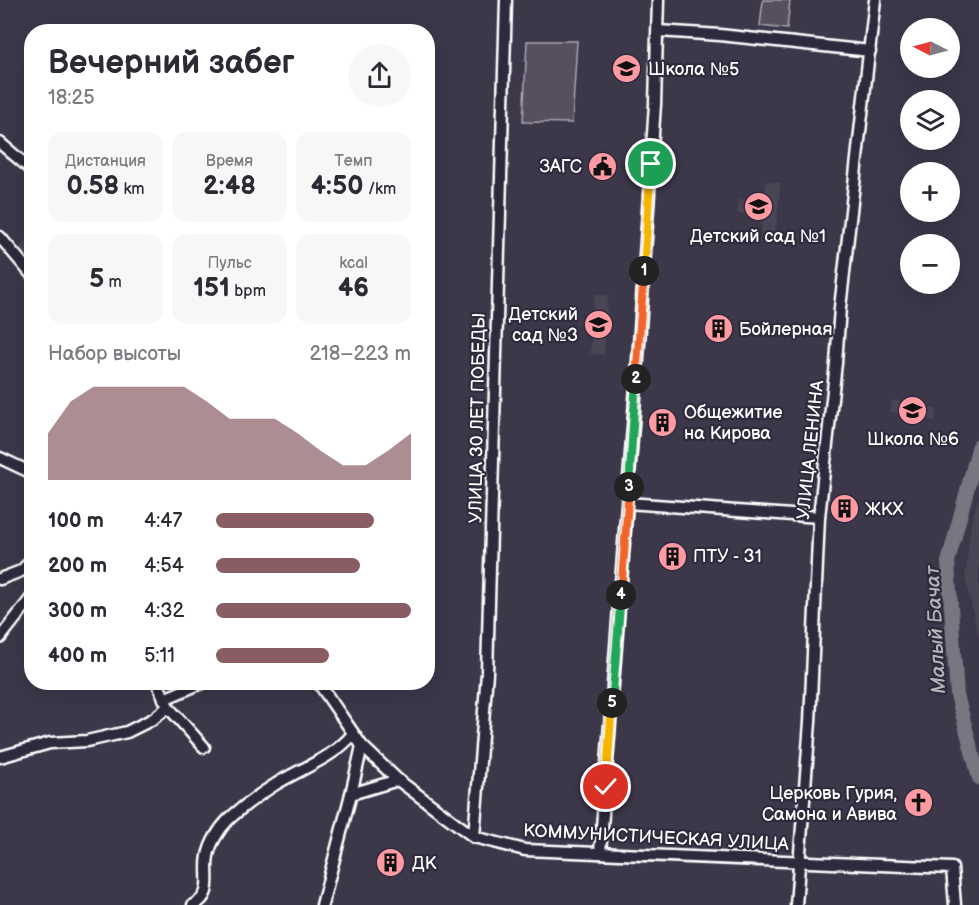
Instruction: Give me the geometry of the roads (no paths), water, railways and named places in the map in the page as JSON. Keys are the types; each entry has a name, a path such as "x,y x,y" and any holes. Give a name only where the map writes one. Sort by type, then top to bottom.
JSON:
{"street":[{"name":"УЛИЦА 30 ЛЕТ ПОБЕДЫ","path":"474,837 487,674 506,0"},
{"path":"600,853 628,503 655,104 658,0"},
{"name":"УЛИЦА ЛЕНИНА","path":"796,905 810,722 819,517 875,0"},
{"path":"658,31 720,35 870,51"},
{"path":"0,143 24,163"},
{"path":"0,237 24,266"},
{"path":"0,458 24,469"},
{"path":"628,503 819,517"},
{"path":"0,579 24,568"},
{"path":"0,638 24,607"},
{"path":"161,690 166,703 204,747"},
{"path":"0,757 50,742 87,741 127,732 153,719 166,703 190,690"},
{"name":"КОММУНИСТИЧЕСКАЯ УЛИЦА","path":"323,690 362,746 398,780 474,837 525,850 952,868 955,905"},
{"path":"193,905 203,899 207,892 208,854 228,820 276,784 318,761 346,742 353,734"},
{"path":"322,905 362,746"},
{"path":"351,794 398,780"}],"waterway":[{"name":"Малый Бачат","path":"979,445 948,562 957,695 979,778"}],"place":[{"name":"Школа №5","path":"627,69"},
{"name":"ЗАГС","path":"603,166"},
{"name":"Детский сад №1","path":"758,207"},
{"name":"Детский сад №3","path":"599,324"},
{"name":"Бойлерная","path":"718,329"},
{"name":"Школа №6","path":"913,410"},
{"name":"Общежитие на Кирова","path":"663,422"},
{"name":"ЖКХ","path":"844,509"},
{"name":"ПТУ - 31","path":"672,556"},
{"name":"Церковь Гурия, Самона и Авива","path":"918,803"},
{"name":"ДК","path":"391,863"}]}
